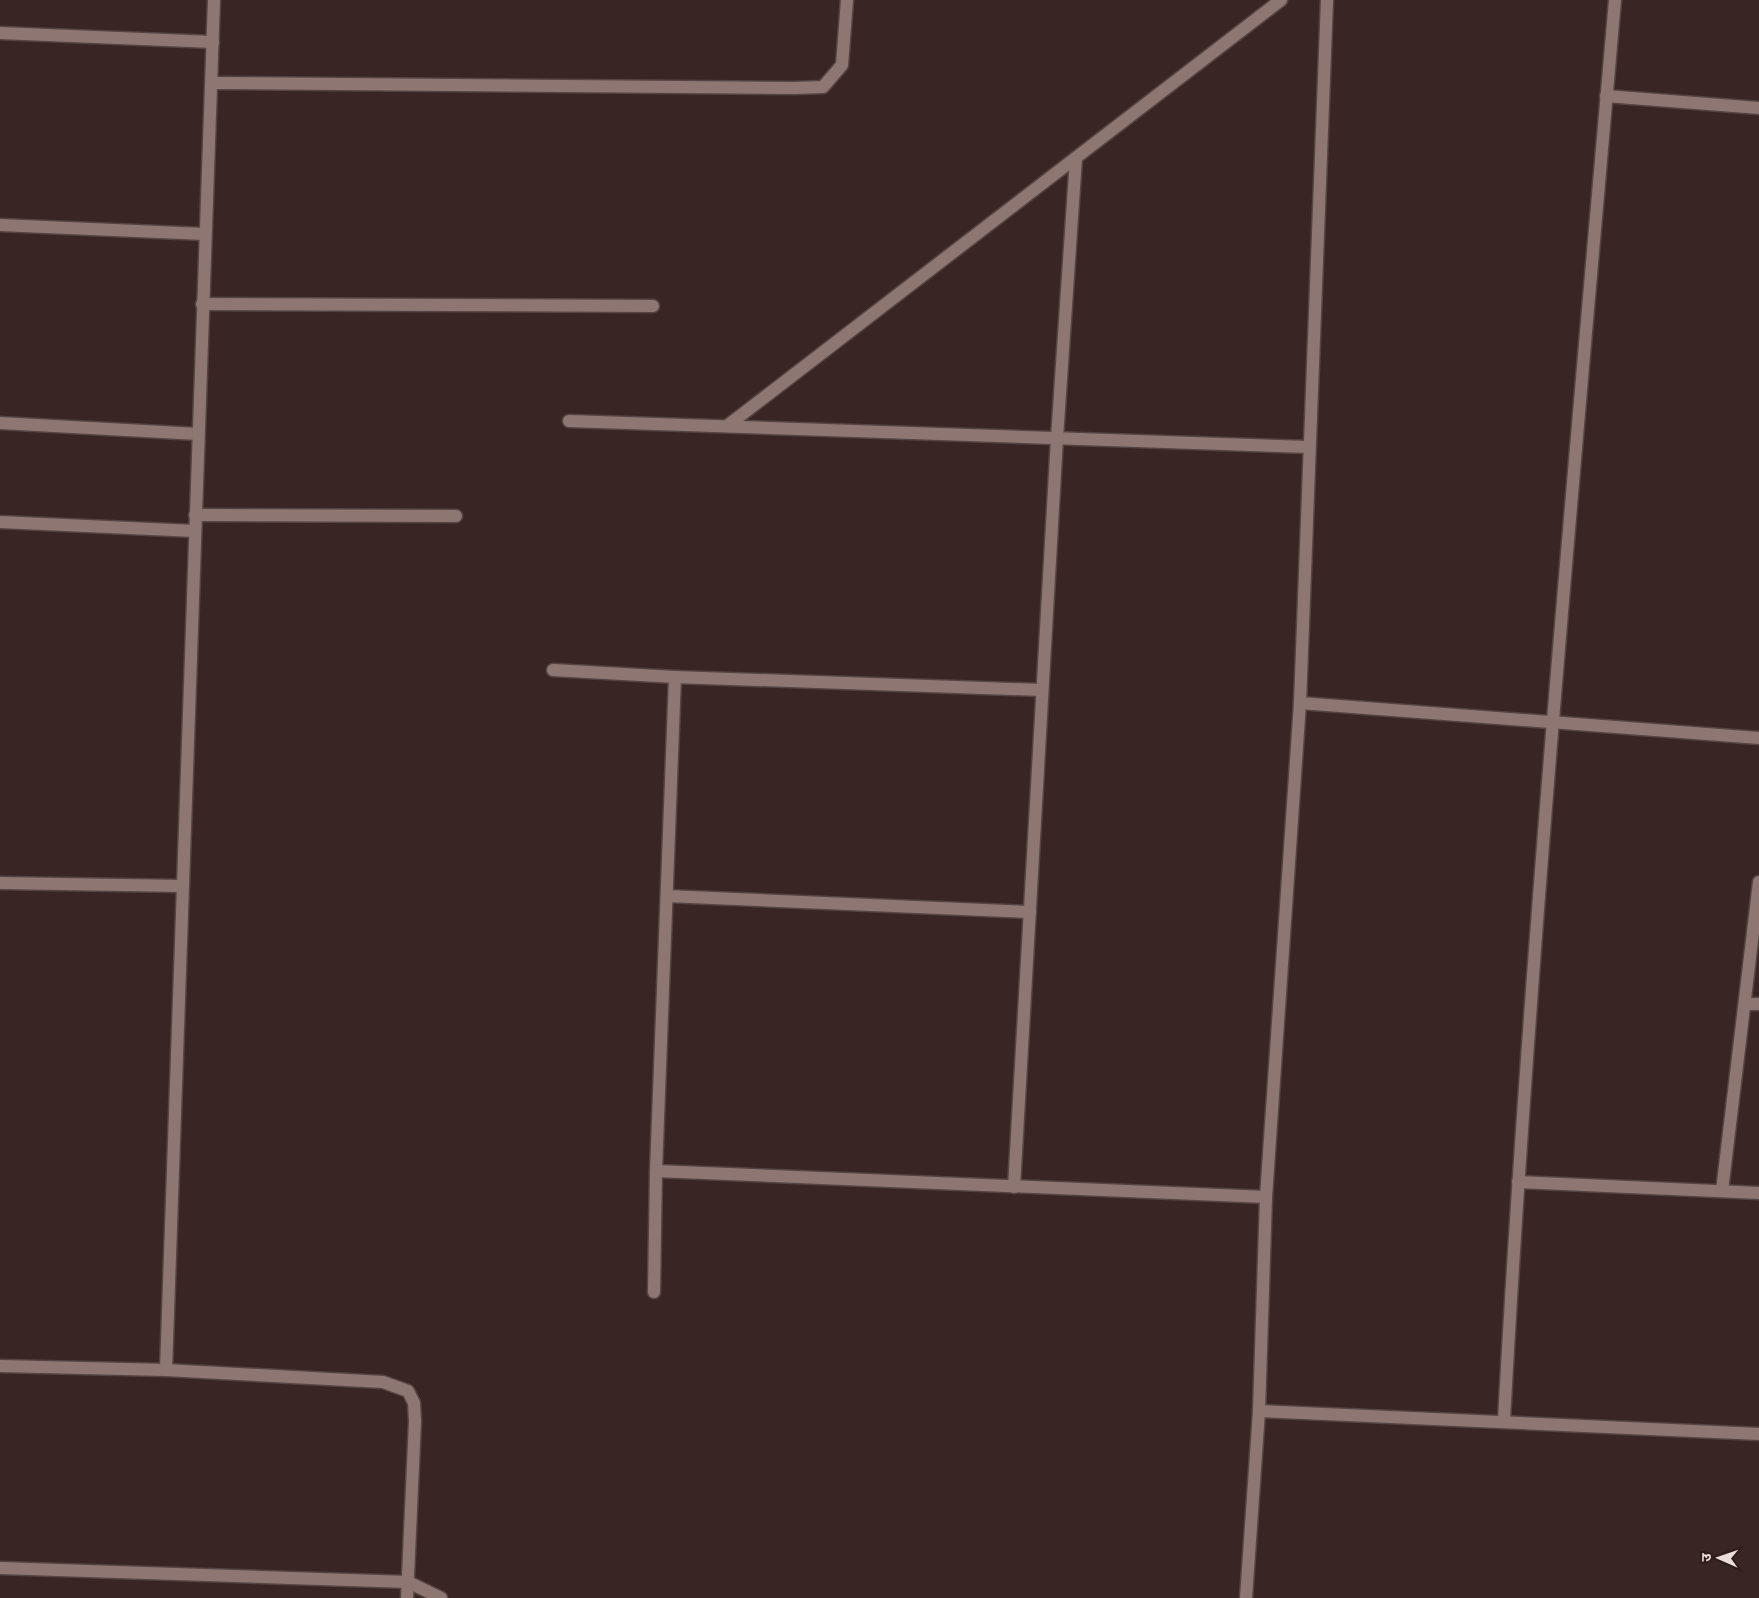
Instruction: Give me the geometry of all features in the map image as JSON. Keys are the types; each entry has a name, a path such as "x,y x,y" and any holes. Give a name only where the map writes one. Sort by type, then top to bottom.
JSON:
{"street":[{"path":"166,1370 204,234 213,83 214,0"},
{"path":"213,83 823,87 842,64 847,0"},
{"path":"727,426 1281,0"},
{"path":"1246,1598 1259,1410 1266,1197 1300,703 1327,0"},
{"path":"1504,1420 1518,1182 1614,0"},
{"path":"0,33 213,42"},
{"path":"1606,96 1759,108"},
{"path":"1014,1187 1057,438 1076,158"},
{"path":"0,225 204,234"},
{"path":"202,304 653,306"},
{"path":"569,421 1309,447"},
{"path":"0,422 198,434"},
{"path":"195,515 456,516"},
{"path":"0,522 194,531"},
{"path":"553,670 675,677 1042,690"},
{"path":"654,1292 656,1171 675,677"},
{"path":"1300,703 1759,738"},
{"path":"1722,1191 1759,882"},
{"path":"0,883 183,886"},
{"path":"667,896 1030,912"},
{"path":"1745,1004 1759,1004"},
{"path":"656,1171 1266,1197"},
{"path":"1518,1182 1759,1193"},
{"path":"0,1366 166,1370 383,1382 408,1391 414,1403 416,1420 407,1598"},
{"path":"1259,1410 1504,1420 1759,1434"},
{"path":"0,1568 408,1582 441,1598"}]}
